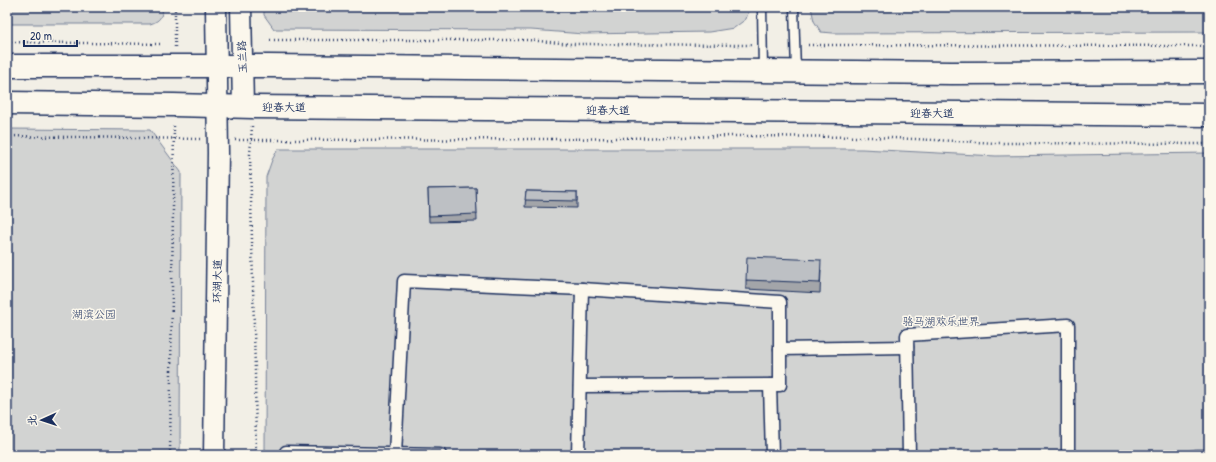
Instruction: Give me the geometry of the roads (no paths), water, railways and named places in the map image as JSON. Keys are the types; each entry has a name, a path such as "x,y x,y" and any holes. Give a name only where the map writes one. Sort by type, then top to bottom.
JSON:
{"main road":[{"path":"7,66 243,66 952,73 1209,72"},
{"name":"迎春大道","path":"7,102 174,104 217,107 1209,115"}],"street":[{"path":"216,7 217,107"},
{"name":"玉兰路","path":"241,7 243,66 248,107"},
{"name":"环湖大道","path":"214,455 218,139 217,107"},
{"path":"395,454 404,281 582,289 780,302 780,385 580,386"},
{"path":"578,455 582,289"},
{"path":"909,455 907,335 1068,325 1068,455"},
{"path":"780,349 907,347"},
{"path":"770,385 772,455"},
{"path":"286,455 286,452 440,455"}],"lane":[{"path":"762,7 763,71"},
{"path":"794,7 796,72"}],"park label":[{"name":"湖滨公园","path":"94,314"},
{"name":"骆马湖欢乐世界","path":"941,321"}]}
